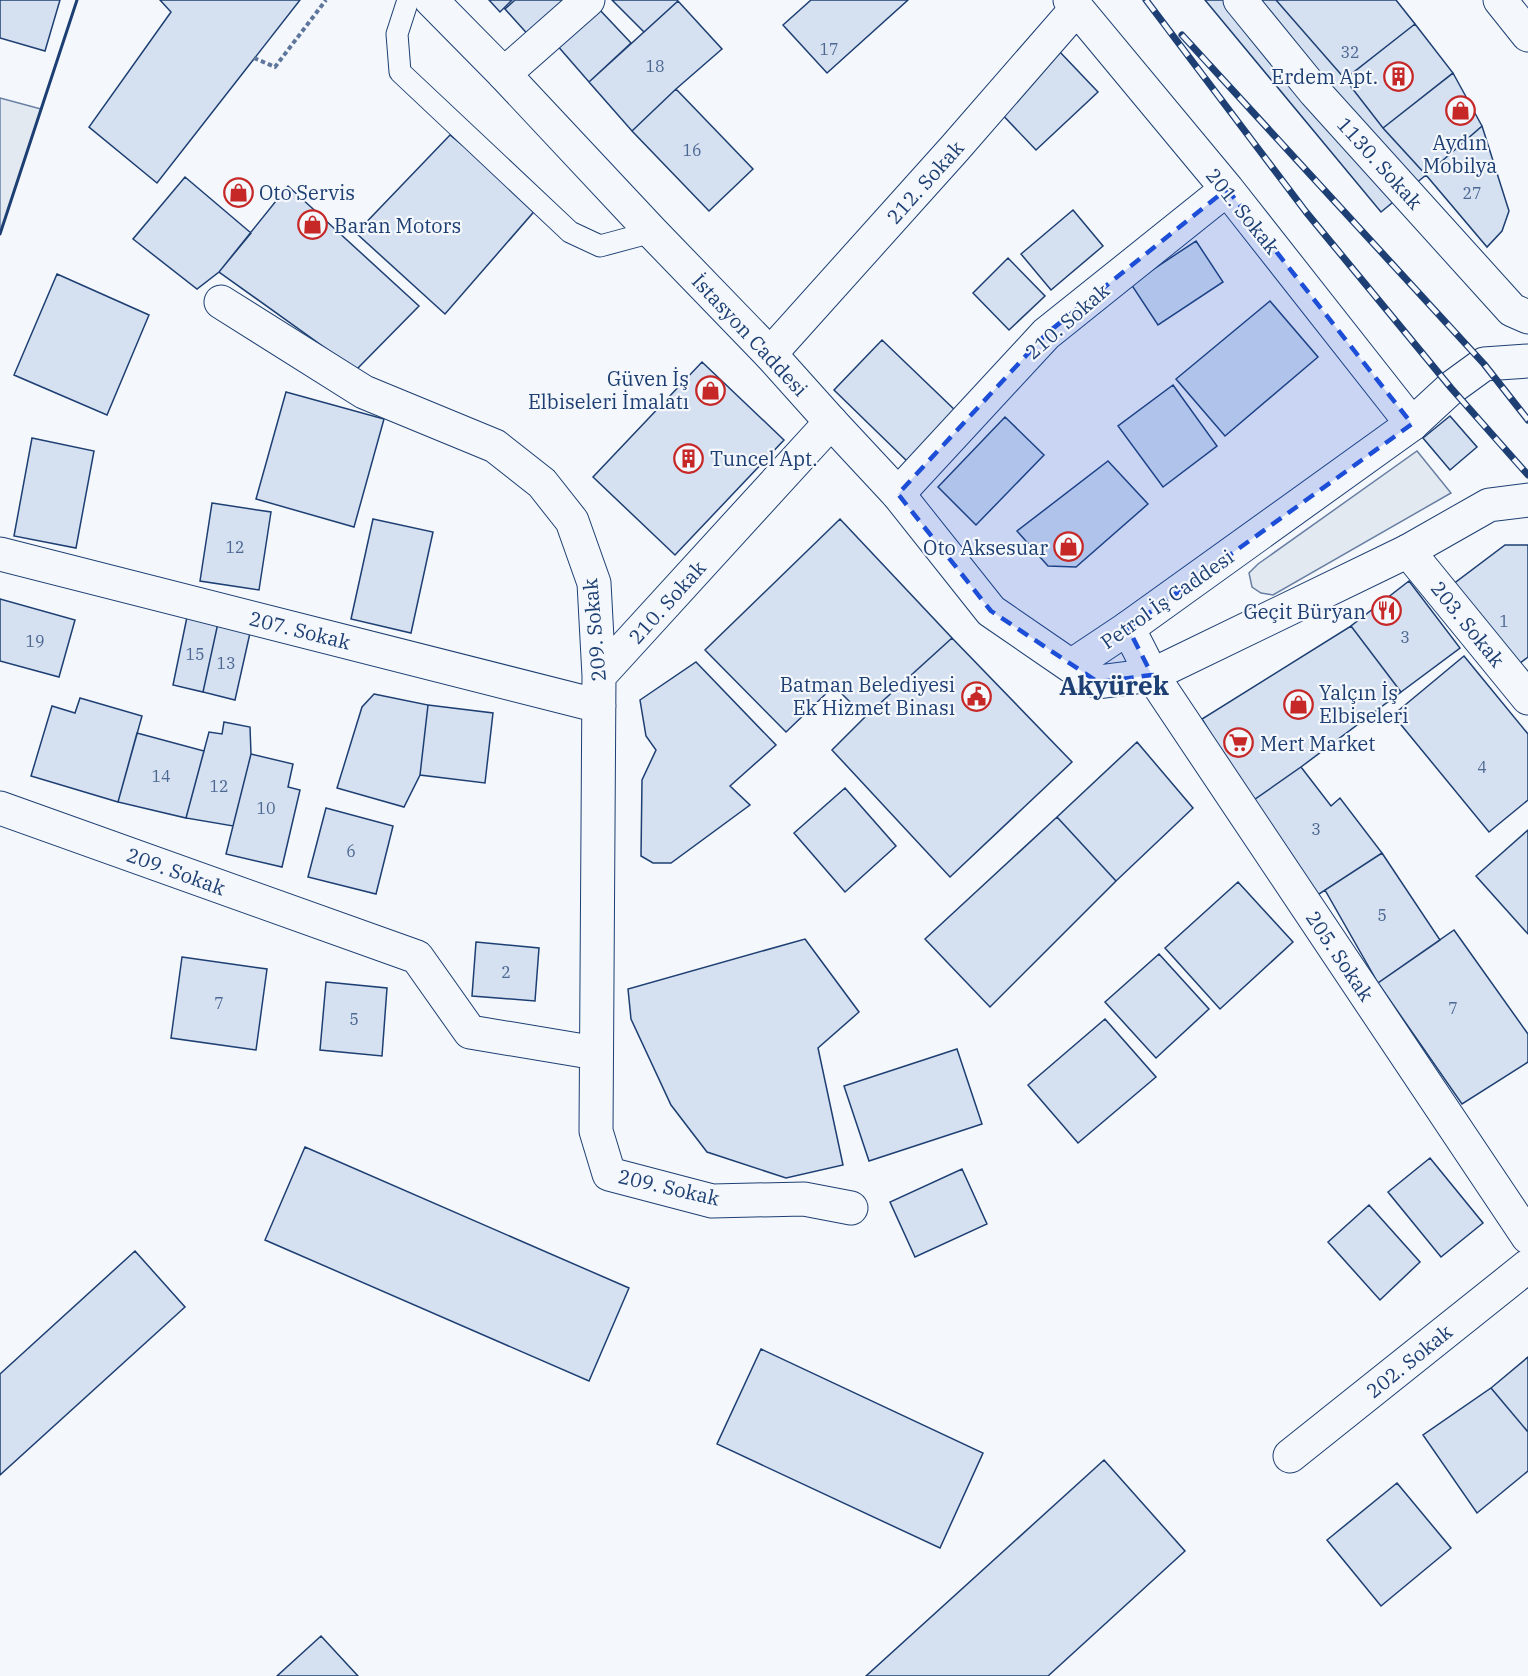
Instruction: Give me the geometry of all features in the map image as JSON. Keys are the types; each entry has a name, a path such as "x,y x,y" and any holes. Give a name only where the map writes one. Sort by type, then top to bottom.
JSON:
{"street":[{"name":"İstasyon Caddesi","path":"430,0 504,74 770,354 898,494 991,611 1071,666"},
{"path":"504,74 588,0"},
{"name":"1130. Sokak","path":"1240,0 1316,92 1512,310 1528,317"},
{"name":"201. Sokak","path":"1074,4 1227,189 1412,424"},
{"name":"212. Sokak","path":"770,354 955,148 1074,4"},
{"name":"210. Sokak","path":"898,494 1047,334 1227,189"},
{"name":"209. Sokak","path":"221,302 364,392 495,446 542,483 572,521 594,583 599,691 596,1131 609,1174 712,1201 804,1199 851,1208"},
{"name":"Petrol İş Caddesi","path":"1527,502 1489,505 1408,551 1152,675 1098,682 1071,666 1128,628 1412,424 1451,388 1484,364 1528,361"},
{"name":"210. Sokak","path":"599,691 831,422"},
{"name":"203. Sokak","path":"1408,551 1528,698"},
{"name":"207. Sokak","path":"0,554 599,691"},
{"name":"205. Sokak","path":"1128,628 1152,675 1528,1237"},
{"name":"209. Sokak","path":"0,808 417,957 470,1032 596,1053"},
{"name":"202. Sokak","path":"1290,1456 1528,1266"}],"lane":[{"path":"408,0 397,34 400,72 570,232 600,246 652,232"}],"path":[{"path":"255,58 275,67 326,0"}],"highlighted area":[{"path":"1227,189 1412,424 1128,628 1152,675 1098,682 991,611 898,494 1046,334"}],"shaded area":[{"path":"0,98 41,109 0,234"},
{"path":"1417,451 1451,493 1273,595 1261,593 1252,587 1249,573 1258,564"}],"building":[{"path":"0,0 60,0 45,51 0,38"},
{"path":"160,0 300,0 157,183 89,127 171,12"},
{"path":"489,0 512,0 500,12"},
{"path":"515,0 577,0 532,39 505,9"},
{"path":"612,0 677,0 678,1 644,32"},
{"path":"811,0 908,0 827,73 783,25"},
{"path":"1205,0 1276,0 1345,79 1383,128 1426,175 1381,212"},
{"path":"1276,0 1396,0 1415,24 1345,79"},
{"path":"678,1 722,49 632,131 589,82"},
{"path":"598,8 631,43 589,82 556,44"},
{"name":"Erdem Apt.","path":"1415,24 1453,73 1383,128 1345,79"},
{"path":"1058,50 1098,92 1036,150 997,109"},
{"path":"1453,73 1482,126 1426,175 1383,128"},
{"path":"676,89 753,169 709,211 632,131"},
{"path":"1482,126 1509,211 1502,231 1487,247 1426,175"},
{"path":"450,135 538,207 445,314 356,233"},
{"path":"185,177 251,233 219,272 197,289 133,239"},
{"path":"288,186 419,306 356,370 219,272"},
{"path":"1073,210 1103,246 1051,290 1021,254"},
{"path":"1196,241 1223,282 1158,325 1131,284"},
{"path":"1008,258 1045,296 1009,330 973,293"},
{"path":"57,274 149,315 107,415 14,375"},
{"path":"1270,301 1318,357 1225,436 1176,379"},
{"path":"882,340 958,413 909,463 834,390"},
{"name":"Tuncel Apt.","path":"702,362 784,440 675,555 593,477"},
{"path":"1173,385 1217,446 1163,487 1118,426"},
{"path":"286,392 384,419 354,527 256,499"},
{"path":"1450,416 1477,447 1450,470 1423,438"},
{"path":"1005,417 1044,455 976,525 938,487"},
{"path":"32,438 94,451 76,548 14,536"},
{"path":"1108,461 1148,504 1076,567 1048,566 1017,531"},
{"path":"212,503 271,512 259,590 200,581"},
{"path":"373,519 433,532 411,633 351,619"},
{"path":"840,519 952,638 865,717 834,686 786,732 705,650"},
{"path":"1505,545 1528,545 1528,657 1515,667 1452,585"},
{"path":"1409,581 1460,648 1401,692 1351,626"},
{"path":"0,599 75,620 59,677 0,661"},
{"path":"187,617 218,623 203,692 173,685"},
{"path":"218,623 250,633 235,700 203,692"},
{"path":"1351,626 1401,692 1251,802 1202,719"},
{"path":"952,638 1072,762 950,877 832,750"},
{"path":"1464,656 1528,734 1528,800 1489,832 1393,715"},
{"path":"696,662 776,745 730,786 750,805 671,863 653,863 641,856 642,780 656,750 646,736 640,700"},
{"path":"374,694 428,705 420,775 404,807 337,788 362,707"},
{"path":"80,698 142,716 118,802 31,776 52,706 75,713"},
{"path":"428,705 493,713 485,783 420,775"},
{"path":"224,722 250,727 251,754 233,826 186,818 209,732 222,734"},
{"path":"137,733 204,751 186,818 118,802"},
{"path":"1137,742 1193,808 1116,881 1057,817"},
{"path":"251,754 293,764 288,787 300,790 282,867 226,854"},
{"path":"1301,767 1331,806 1340,798 1382,853 1313,898 1251,802"},
{"path":"845,788 896,846 845,892 794,833"},
{"path":"326,808 393,826 376,894 308,877"},
{"path":"1057,817 1116,881 990,1007 925,939"},
{"path":"1528,830 1528,934 1476,876"},
{"path":"1382,853 1440,940 1378,983 1325,890"},
{"path":"1238,882 1293,942 1220,1009 1165,948"},
{"path":"1454,930 1528,1034 1528,1062 1462,1104 1378,983"},
{"path":"805,939 859,1012 818,1048 843,1165 786,1178 707,1152 671,1105 631,1019 628,989"},
{"path":"476,942 539,948 535,1001 472,996"},
{"path":"1159,954 1209,1009 1156,1058 1105,1002"},
{"path":"182,957 267,969 256,1050 171,1038"},
{"path":"326,982 387,988 382,1056 320,1050"},
{"path":"1105,1019 1156,1077 1078,1143 1028,1085"},
{"path":"957,1049 982,1124 869,1161 844,1086"},
{"path":"305,1147 629,1288 589,1381 265,1240"},
{"path":"1430,1158 1483,1223 1441,1257 1388,1192"},
{"path":"962,1169 987,1224 915,1257 890,1202"},
{"path":"1369,1205 1420,1262 1380,1300 1328,1242"},
{"path":"135,1251 185,1307 0,1475 0,1374"},
{"path":"761,1349 983,1453 940,1548 717,1444"},
{"path":"1528,1357 1528,1432 1491,1388"},
{"path":"1491,1388 1528,1432 1528,1471 1477,1513 1423,1435"},
{"path":"1104,1460 1185,1551 1048,1676 866,1676"},
{"path":"1397,1483 1451,1548 1381,1606 1327,1540"},
{"path":"321,1636 358,1676 277,1676"}],"railway":[{"path":"1146,0 1306,212 1451,388 1528,475"},
{"path":"1182,35 1484,364 1528,420"}],"wall":[{"path":"0,234 77,0"}],"place":[{"name":"Erdem Apt.","path":"1399,76"},
{"name":"Aydın Mobilya","path":"1460,111"},
{"name":"Oto Servis","path":"238,192"},
{"name":"Baran Motors","path":"313,225"},
{"name":"Güven İş Elbiseleri İmalatı","path":"710,390"},
{"name":"Tuncel Apt.","path":"689,458"},
{"name":"Oto Aksesuar","path":"1069,547"},
{"name":"Geçit Büryan","path":"1387,611"},
{"name":"Batman Belediyesi Ek Hizmet Binası","path":"976,696"},
{"name":"Yalçın İş Elbiseleri","path":"1298,704"},
{"name":"Mert Market","path":"1239,743"}],"district":[{"name":"Akyürek","path":"1114,685"}]}
